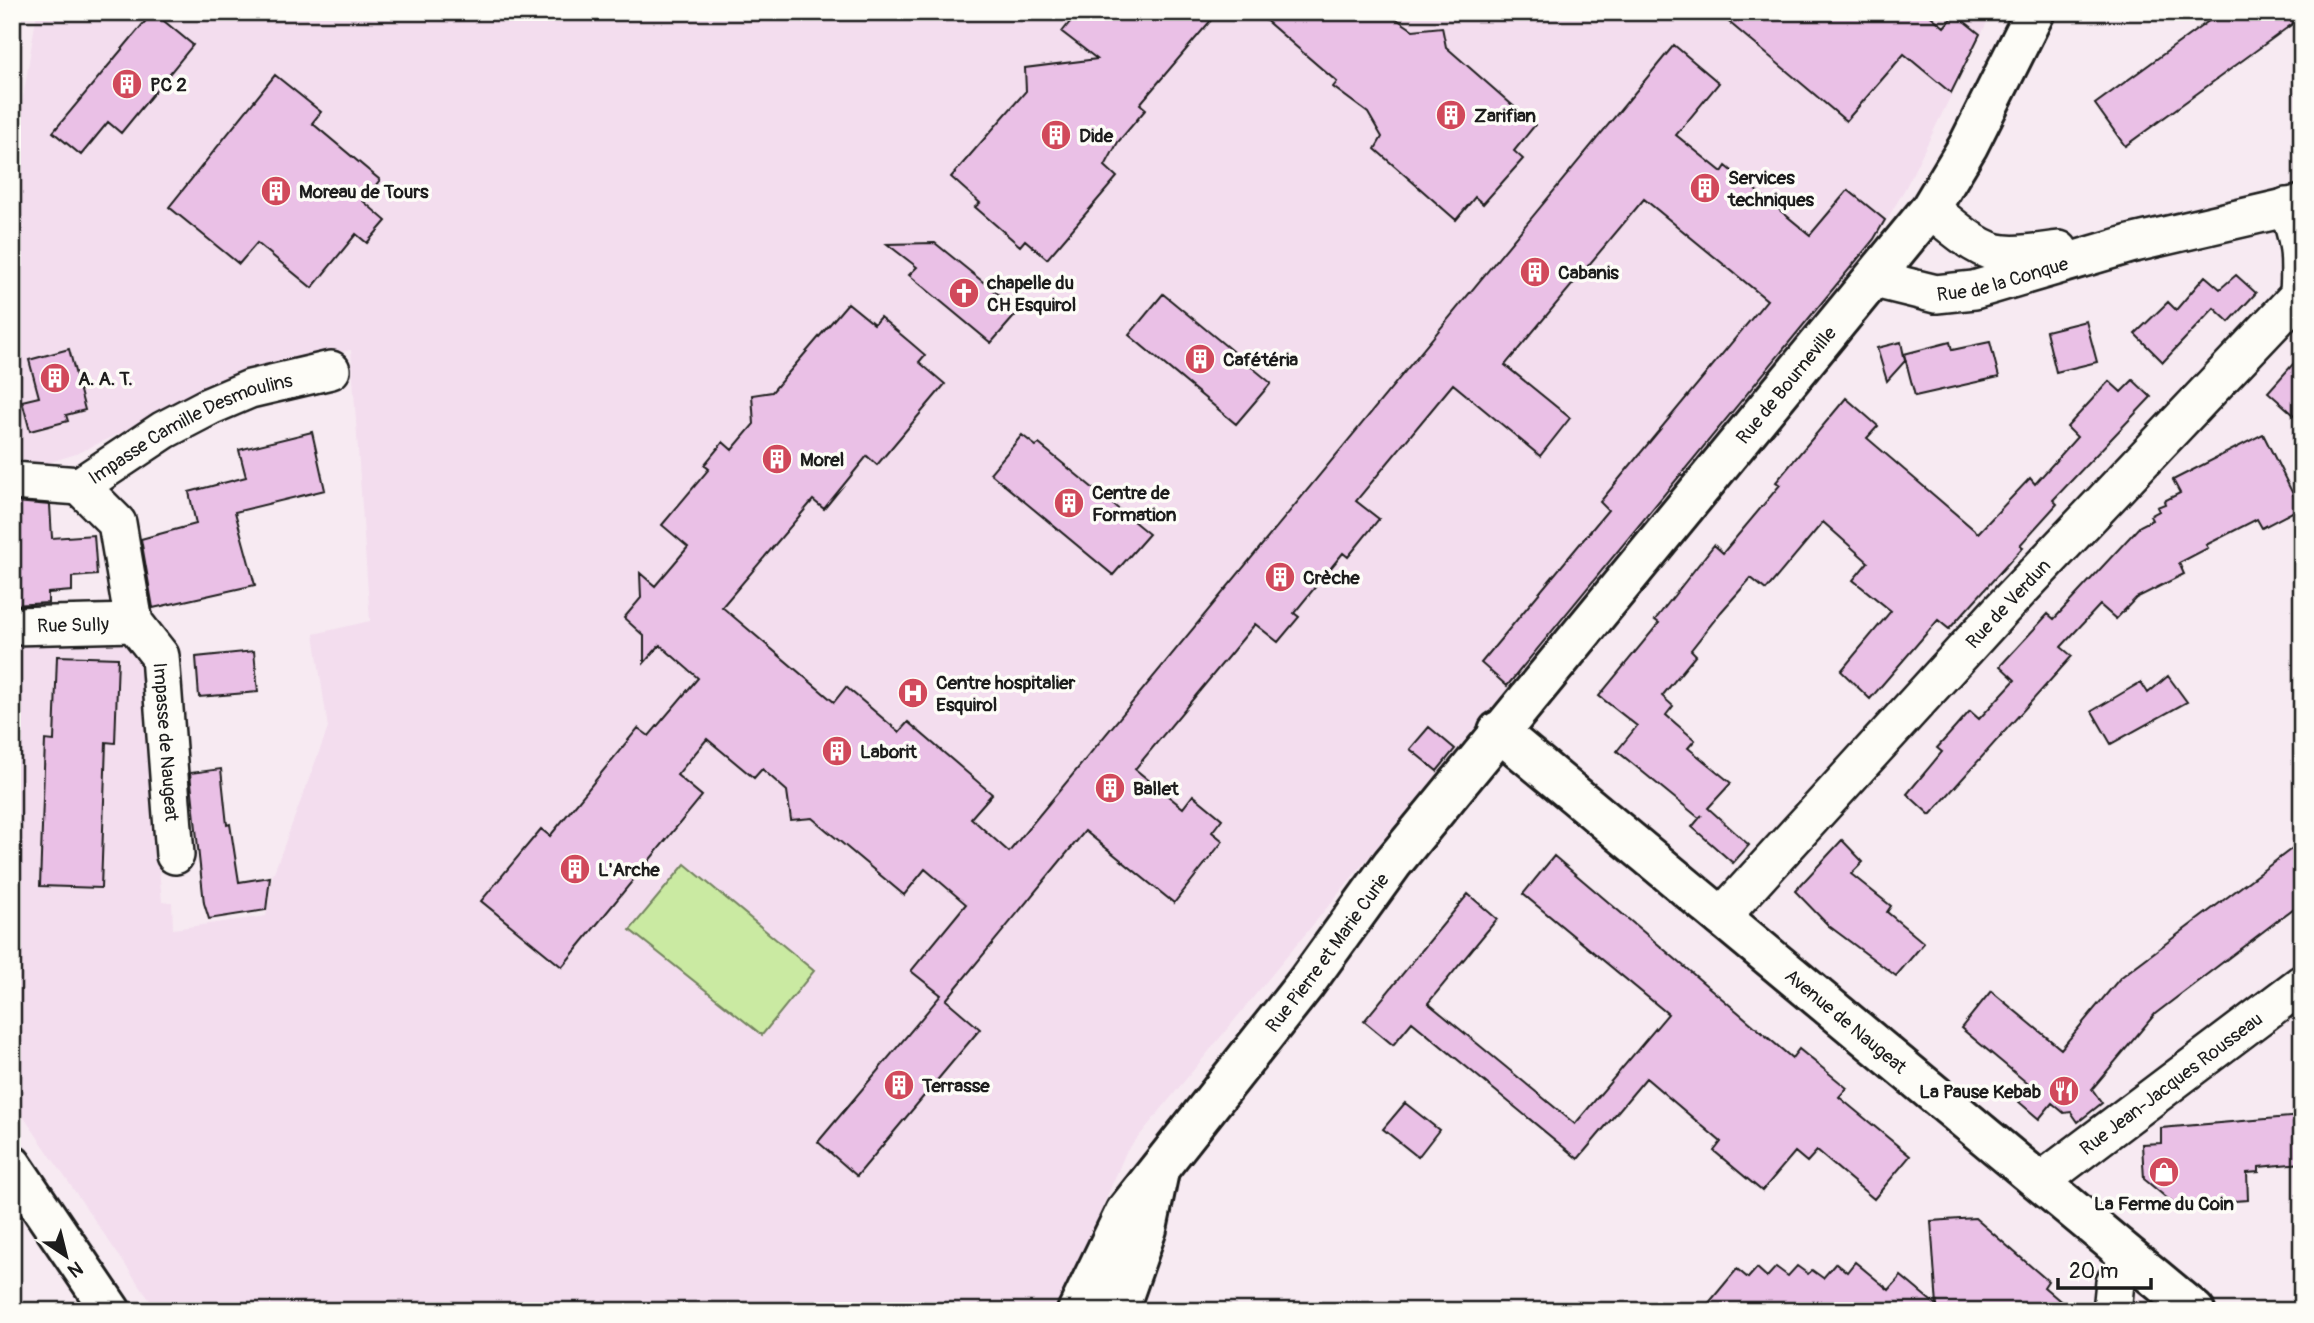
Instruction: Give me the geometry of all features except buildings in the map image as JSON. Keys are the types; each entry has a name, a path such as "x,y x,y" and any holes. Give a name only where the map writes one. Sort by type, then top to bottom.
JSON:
{"main road":[{"name":"Rue de Bourneville","path":"1498,731 1875,279 1930,209 1968,146 2035,12"},
{"name":"Avenue de Naugeat","path":"1498,731 2195,1311"},
{"name":"Rue Pierre et Marie Curie","path":"1077,1311 1125,1212 1158,1174 1193,1125 1306,984 1392,864 1498,731"},
{"path":"12,1165 111,1311"},
{"name":"Rue Pierre et Marie Curie","path":"1118,1311 1147,1229 1158,1174"}],"street":[{"name":"Rue de la Conque","path":"1875,279 1936,294 1974,290 2130,244 2294,206"},
{"name":"Rue de Verdun","path":"1721,917 2000,611 2300,293 2302,254 2294,206"},
{"name":"Rue de la Conque","path":"1930,209 1975,243 2006,255 2130,244"},
{"name":"Impasse Camille Desmoulins","path":"12,481 80,486 164,430 210,406 250,389 331,370"},
{"name":"Impasse de Naugeat","path":"80,486 117,523 134,623 160,656 175,855"},
{"name":"Rue Sully","path":"12,626 134,623"},
{"name":"Rue Jean-Jacques Rousseau","path":"2040,1182 2302,984"},
{"path":"2112,1311 2115,1282 2131,1259"}],"shaded area":[{"name":"Centre hospitalier Esquirol","path":"37,12 1992,12 1906,187 1873,244 1126,1152 1058,1311 157,1311 12,1100 12,641 121,639 140,658 162,902 172,902 173,929 266,916 270,883 328,728 314,634 370,621 351,350 293,362 235,379 76,454 28,469 12,465 12,166"}],"green space":[{"path":"685,864 814,971 762,1035 630,930"}],"place":[{"name":"PC 2","path":"127,84"},
{"name":"Zarifian","path":"1451,115"},
{"name":"Dide","path":"1056,135"},
{"name":"Services techniques","path":"1705,188"},
{"name":"Moreau de Tours","path":"276,191"},
{"name":"Cabanis","path":"1535,272"},
{"name":"chapelle du CH Esquirol","path":"964,293"},
{"name":"Cafétéria","path":"1200,359"},
{"name":"A. A. T.","path":"55,378"},
{"name":"Morel","path":"777,459"},
{"name":"Centre de Formation","path":"1069,503"},
{"name":"Crèche","path":"1280,577"},
{"name":"Centre hospitalier Esquirol","path":"913,693"},
{"name":"Laborit","path":"837,751"},
{"name":"Ballet","path":"1110,788"},
{"name":"L'Arche","path":"575,869"},
{"name":"Terrasse","path":"899,1085"},
{"name":"La Pause Kebab","path":"2064,1091"},
{"name":"La Ferme du Coin","path":"2164,1172"}]}
